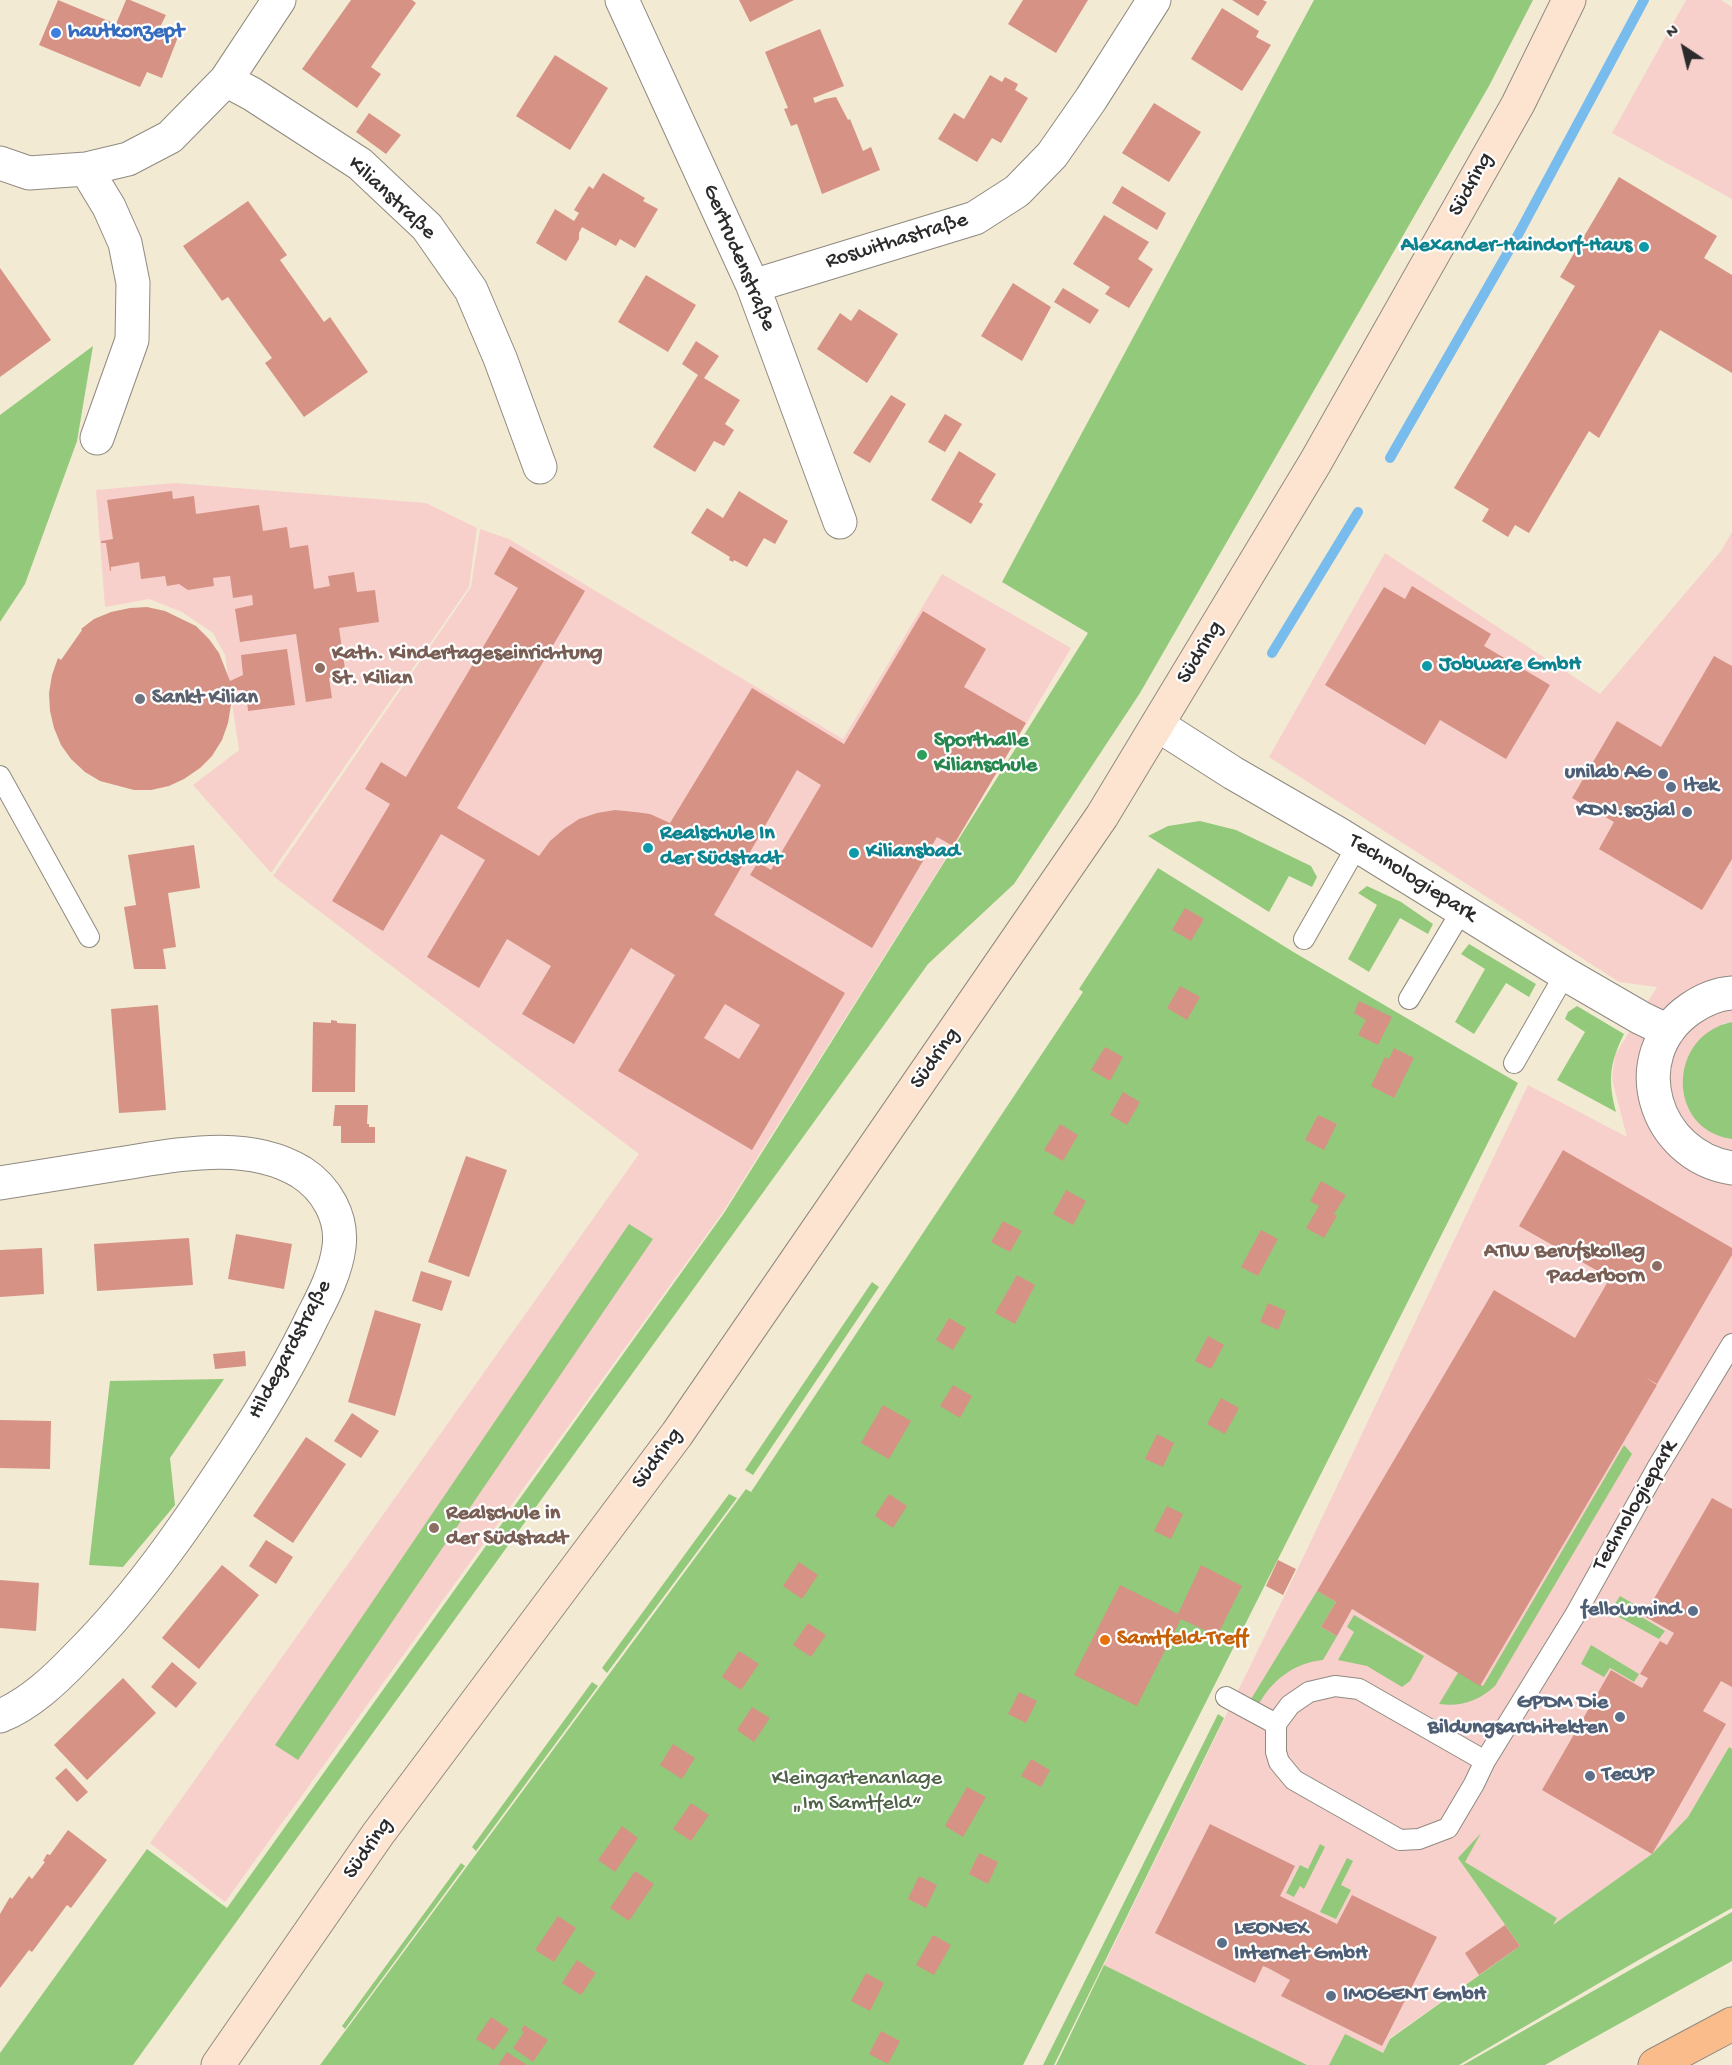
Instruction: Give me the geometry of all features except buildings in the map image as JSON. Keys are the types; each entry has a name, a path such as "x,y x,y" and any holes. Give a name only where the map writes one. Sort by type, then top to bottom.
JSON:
{"highway":[{"path":"1655,2065 1732,2024"}],"main road":[{"name":"Südring","path":"218,2065 378,1834 677,1434 1102,816 1315,463 1518,104 1569,0"}],"street":[{"path":"0,163 28,173 86,169 128,159 170,137 226,80 279,0"},
{"name":"Gertrudenstraße","path":"622,0 753,286 840,522"},
{"name":"Roswithastraße","path":"753,286 975,218 1017,191 1052,155 1154,0"},
{"name":"Kilianstraße","path":"226,80 252,94 360,164 427,227 471,290 500,358 540,467"},
{"path":"86,169 109,207 125,243 133,283 132,340 97,438"},
{"name":"Technologiepark","path":"1158,725 1233,774 1357,846 1565,974 1668,1031"},
{"path":"1732,993 1724,993 1702,1001 1683,1014 1668,1031 1658,1052 1653,1075 1655,1099 1663,1121 1676,1140 1695,1155 1716,1165 1732,1167"},
{"name":"Hildegardstraße","path":"0,1183 186,1154 230,1152 277,1160 303,1173 330,1200 339,1222 339,1247 327,1289 310,1324 275,1390 205,1497 150,1574 96,1638 55,1680 13,1711 0,1716"}],"lane":[{"path":"0,776 89,937"},
{"path":"1304,939 1357,846"},
{"path":"1409,999 1462,910"},
{"path":"1514,1063 1565,974"},
{"name":"Technologiepark","path":"1276,1724 1276,1752 1279,1762 1294,1780 1400,1840 1419,1839 1448,1828 1485,1761 1575,1615 1657,1467 1732,1344"},
{"path":"1226,1697 1276,1724 1290,1705 1309,1692 1335,1686 1359,1689 1485,1761"}],"shaded area":[{"path":"1686,0 1721,0 1732,7 1732,199 1612,133"},
{"name":"Kath. Kindertageseinrichtung St. Kilian","path":"174,483 426,503 477,528 469,587 271,873 193,785 239,750 225,655 213,633 182,612 149,599 105,607 96,490"},
{"name":"Realschule in der Südstadt","path":"480,529 509,539 843,739 942,574 1071,648 953,847 723,1212 225,1902 150,1843 639,1154 273,876 471,587"},
{"path":"1732,532 1732,1022 1722,1024 1725,1138 1732,1139 1732,1749 1729,1747 1688,1817 1652,1854 1551,1927 1557,1918 1464,1862 1477,1838 1458,1858 1520,1946 1390,2038 1383,2053 1363,2065 1307,2065 1104,1965 1299,1566 1528,1085 1627,1137 1612,1079 1615,1055 1657,987 1619,982 1269,757 1385,553 1600,694 1721,551"}],"green space":[{"path":"1314,0 1533,0 1489,86 1140,693 1014,884 928,964 133,2065 0,2065 0,2053 147,1849 227,1908 724,1213 1088,633 1002,582"},
{"path":"93,346 77,441 25,584 0,622 0,415"},
{"path":"1200,821 1236,830 1311,866 1317,877 1312,887 1289,876 1269,912 1148,836 1168,826"},
{"name":"Kleingartenanlage „Im Samtfeld“","path":"1158,868 1295,953 1518,1083 1023,2065 320,2065 746,1489 751,1492 1083,992 1079,989"},
{"path":"1367,886 1401,902 1433,924 1428,934 1400,918 1369,972 1348,959 1377,905 1358,893"},
{"path":"1469,944 1536,984 1529,997 1506,983 1474,1034 1455,1022 1485,969 1461,954"},
{"path":"1577,1006 1624,1034 1615,1054 1611,1073 1616,1112 1557,1080 1585,1032 1565,1019 1568,1012"},
{"path":"1732,1022 1732,1139 1710,1132 1695,1119 1686,1101 1683,1082 1686,1062 1695,1044 1711,1030"},
{"path":"629,1224 653,1239 298,1760 275,1745"},
{"path":"872,1282 879,1287 753,1475 745,1470"},
{"path":"224,1379 170,1458 175,1505 123,1567 89,1565 110,1381"},
{"path":"1624,1445 1632,1454 1495,1686 1469,1702 1455,1705 1439,1704 1459,1671 1483,1686"},
{"path":"729,1494 737,1498 607,1673 602,1668"},
{"path":"1317,1591 1336,1602 1321,1627 1337,1636 1323,1660 1293,1669 1276,1681 1257,1707 1248,1704"},
{"path":"1620,1596 1644,1610 1640,1616 1665,1631 1659,1639 1610,1612"},
{"path":"1354,1615 1424,1656 1410,1681 1402,1687 1367,1666 1338,1660 1354,1632 1347,1627"},
{"path":"1591,1645 1639,1674 1634,1682 1610,1668 1604,1677 1581,1664"},
{"path":"592,1682 598,1686 476,1851 472,1847"},
{"path":"1218,1714 1224,1718 1054,2065 1043,2065"},
{"path":"1729,1747 1732,1749 1732,1908 1459,2065 1329,2065 1345,2034 1383,2053 1390,2039 1520,1946 1458,1858 1481,1833 1465,1862 1557,1918 1553,1925 1652,1854 1688,1817"},
{"path":"1320,1844 1325,1847 1304,1889 1300,1886 1294,1897 1286,1893 1300,1865 1308,1869"},
{"path":"1347,1858 1353,1861 1341,1885 1351,1890 1336,1919 1320,1912"},
{"path":"461,1863 465,1866 345,2029 342,2026"},
{"path":"1732,1912 1732,1961 1545,2065 1463,2065"},
{"path":"1104,1965 1307,2065 1056,2065"}],"waterway":[{"path":"1390,458 1519,233 1644,0"},
{"path":"1272,653 1358,512"}],"place":[{"name":"hautkonzept","path":"56,33"},
{"name":"Alexander-Haindorf-Haus","path":"1644,247"},
{"name":"Jobware GmbH","path":"1427,666"},
{"name":"Kath. Kindertageseinrichtung St. Kilian","path":"320,668"},
{"name":"Sankt Kilian","path":"140,699"},
{"name":"Sporthalle Kilianschule","path":"922,755"},
{"name":"unilab AG","path":"1663,774"},
{"name":"Itek","path":"1671,787"},
{"name":"KDN.sozial","path":"1687,812"},
{"name":"Realschule In der Südstadt","path":"648,848"},
{"name":"Kiliansbad","path":"854,853"},
{"name":"ATIW Berufskolleg Paderborn","path":"1657,1266"},
{"name":"Realschule in der Südstadt","path":"434,1528"},
{"name":"fellowmind","path":"1693,1611"},
{"name":"Samtfeld-Treff","path":"1105,1640"},
{"name":"GPDM Die Bildungsarchitekten","path":"1620,1717"},
{"name":"TecUP","path":"1590,1776"},
{"name":"LEONEX Internet GmbH","path":"1222,1943"},
{"name":"IMOGENT GmbH","path":"1331,1996"}]}
